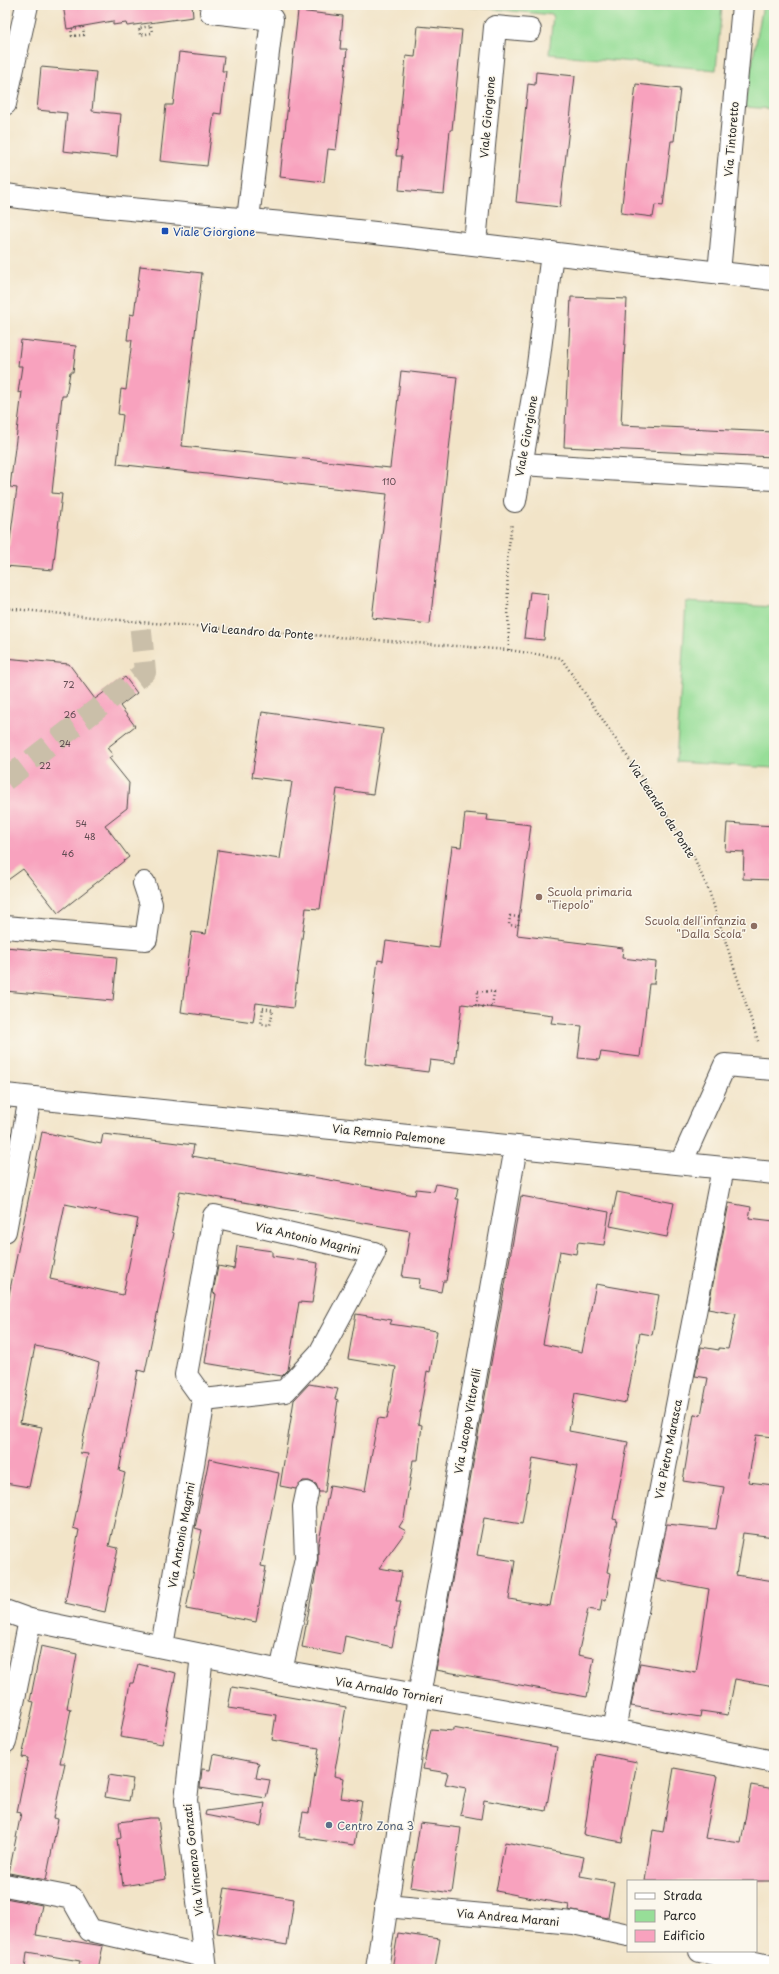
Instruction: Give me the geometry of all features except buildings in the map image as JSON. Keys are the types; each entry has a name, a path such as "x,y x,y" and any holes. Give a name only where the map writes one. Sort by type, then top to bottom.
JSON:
{"street":[{"path":"5,104 27,5"},
{"name":"Via Tintoretto","path":"719,273 743,5"},
{"path":"211,12 272,18 248,219"},
{"name":"Viale Giorgione","path":"475,243 495,27 530,30"},
{"path":"5,195 475,243 719,273 774,278"},
{"name":"Viale Giorgione","path":"515,501 537,372 552,253"},
{"path":"521,464 774,479"},
{"path":"5,927 146,939 151,904 144,883"},
{"path":"681,1163 725,1065 770,1069"},
{"name":"Via Remnio Palemone","path":"5,1095 774,1173"},
{"path":"5,1231 30,1098"},
{"name":"Via Jacopo Vittorelli","path":"377,1969 419,1696 516,1147"},
{"name":"Via Pietro Marasca","path":"614,1730 723,1168"},
{"name":"Via Antonio Magrini","path":"162,1646 204,1400 186,1375 214,1216 374,1253 320,1353 285,1391 204,1400"},
{"path":"281,1671 306,1558 304,1507 307,1493"},
{"name":"Via Arnaldo Tornieri","path":"5,1612 30,1620 281,1671 614,1730 774,1762"},
{"path":"5,1742 30,1620"},
{"name":"Via Vincenzo Gonzati","path":"202,1655 186,1800 205,1962"},
{"path":"5,1885 72,1898 90,1930 205,1962"},
{"name":"Via Andrea Marani","path":"386,1906 573,1923 627,1935"},
{"path":"705,1952 774,1967"}],"path":[{"path":"150,26 152,33 140,35 139,28 150,26"},
{"path":"83,27 84,35 72,36 71,29 83,27"},
{"path":"509,650 507,561 515,501"},
{"name":"Via Leandro da Ponte","path":"5,608 140,622 509,650 561,658 691,851 709,891 770,1069"},
{"path":"510,916 519,917 518,926 509,925 510,916"},
{"path":"478,991 494,992 492,1008 476,1006 478,991"},
{"path":"263,1008 273,1010 270,1025 261,1024 263,1008"}],"green space":[{"path":"453,5 722,5 716,70 549,54 553,15"},
{"path":"763,5 774,5 774,109 744,107"},
{"path":"686,602 774,607 774,768 676,762"}],"tunnel":[{"path":"5,780 145,672 140,622"}],"place":[{"name":"Viale Giorgione","path":"165,231"},
{"name":"Scuola primaria \"Tiepolo\"","path":"539,897"},
{"name":"Scuola dell'infanzia \"Dalla Scola\"","path":"754,926"},
{"name":"Centro Zona 3","path":"329,1825"}]}
